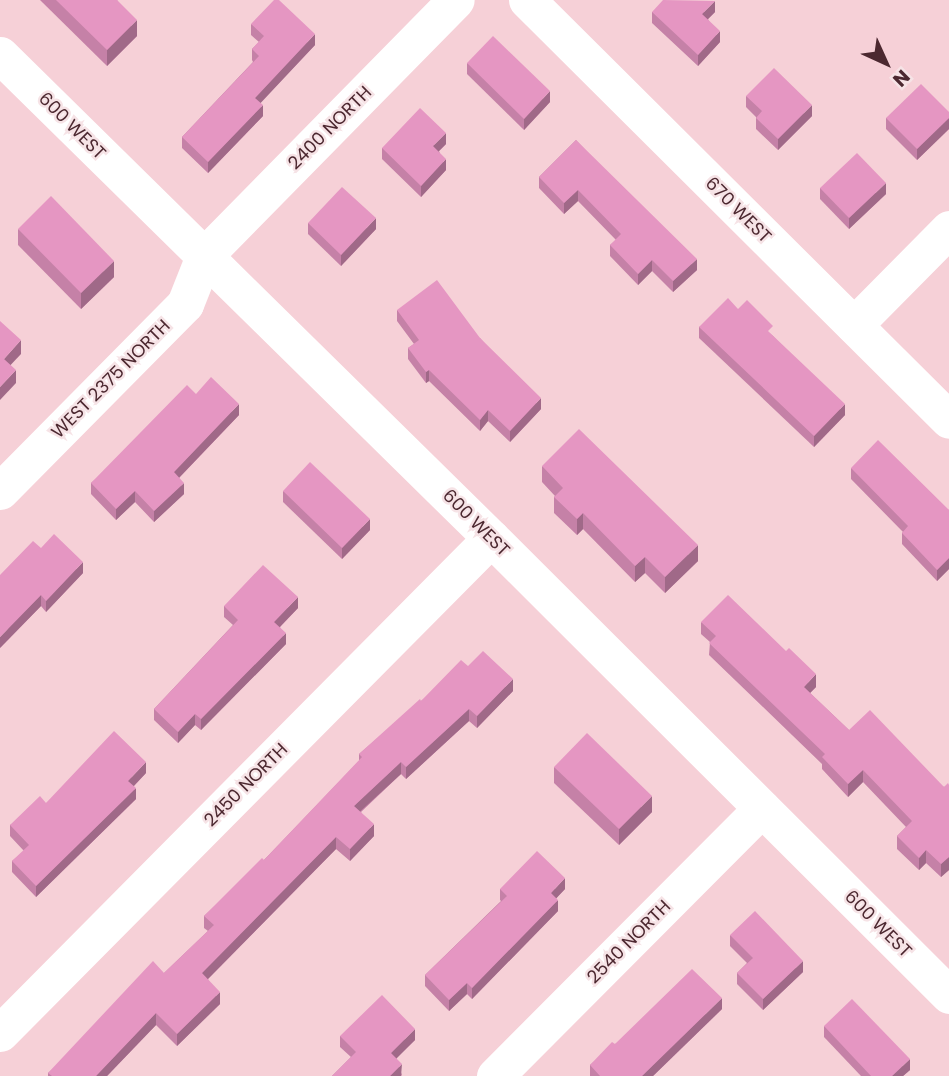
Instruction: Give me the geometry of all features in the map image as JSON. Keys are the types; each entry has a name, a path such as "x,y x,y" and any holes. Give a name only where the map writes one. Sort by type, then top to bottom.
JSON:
{"street":[{"name":"2400 NORTH","path":"204,256 456,0"},
{"name":"670 WEST","path":"527,0 949,420"},
{"name":"600 WEST","path":"0,55 491,538 949,995"},
{"path":"854,325 949,229"},
{"name":"WEST 2375 NORTH","path":"0,491 184,304 204,256"},
{"name":"2450 NORTH","path":"0,1033 491,538"},
{"name":"2540 NORTH","path":"495,1076 762,808"}],"building":[{"path":"56,0 117,0 137,20 107,50"},
{"path":"274,0 279,0 315,34 255,98 263,105 208,162 182,137 259,56 252,49 264,36 251,24"},
{"path":"663,0 715,1 702,14 720,31 698,55 652,12"},
{"path":"493,36 550,91 524,119 467,63"},
{"path":"774,68 812,105 778,139 756,118 762,111 746,96"},
{"path":"921,84 949,112 949,118 917,149 886,118"},
{"path":"420,108 446,133 433,146 446,159 421,186 382,148"},
{"path":"576,140 697,259 673,281 652,260 638,274 610,245 621,234 578,190 564,203 539,177"},
{"path":"857,153 886,183 849,218 820,188"},
{"path":"342,187 376,218 341,255 308,223"},
{"path":"51,196 114,261 81,293 18,229"},
{"path":"437,280 480,338 541,398 510,431 488,410 480,420 429,370 426,372 408,348 419,340 397,310"},
{"path":"728,298 738,309 747,300 773,326 768,331 845,404 814,436 699,327"},
{"path":"0,321 21,340 4,359 16,370 0,387"},
{"path":"211,377 239,404 174,472 184,483 154,511 135,491 116,509 91,483 187,385 196,394"},
{"path":"579,429 698,545 665,577 645,557 635,566 583,513 577,519 554,497 563,488 542,466"},
{"path":"878,440 949,510 949,558 937,570 902,533 908,526 851,468"},
{"path":"310,462 370,519 342,548 283,491"},
{"path":"54,534 83,562 46,601 41,595 0,637 0,575 33,541 41,548"},
{"path":"263,565 298,597 274,622 286,633 201,719 195,714 178,732 154,709 238,620 224,606"},
{"path":"728,595 786,651 789,648 816,674 804,687 849,730 870,710 944,787 948,783 949,857 941,864 926,850 919,858 897,836 912,821 863,770 848,784 822,757 825,754 709,643 716,636 701,622"},
{"path":"483,651 513,679 477,716 469,709 406,767 401,762 354,806 374,824 350,849 336,837 202,973 220,992 177,1034 156,1013 96,1076 52,1076 48,1073 153,961 164,973 214,925 204,916 262,858 264,860 362,757 359,754 420,699 421,701 461,660 468,666"},
{"path":"114,731 146,762 128,781 136,788 36,886 12,861 29,845 10,825 40,796 46,803"},
{"path":"587,733 652,796 619,829 554,767"},
{"path":"537,851 565,878 551,893 558,900 472,988 467,983 449,1000 425,975 507,896 500,889"},
{"path":"755,911 803,961 763,999 737,973 753,958 730,935"},
{"path":"692,969 722,998 642,1076 600,1076 590,1065"},
{"path":"382,995 415,1029 391,1053 402,1064 390,1076 332,1076 356,1052 340,1036"},
{"path":"852,999 910,1059 892,1076 871,1076 824,1026"}]}
